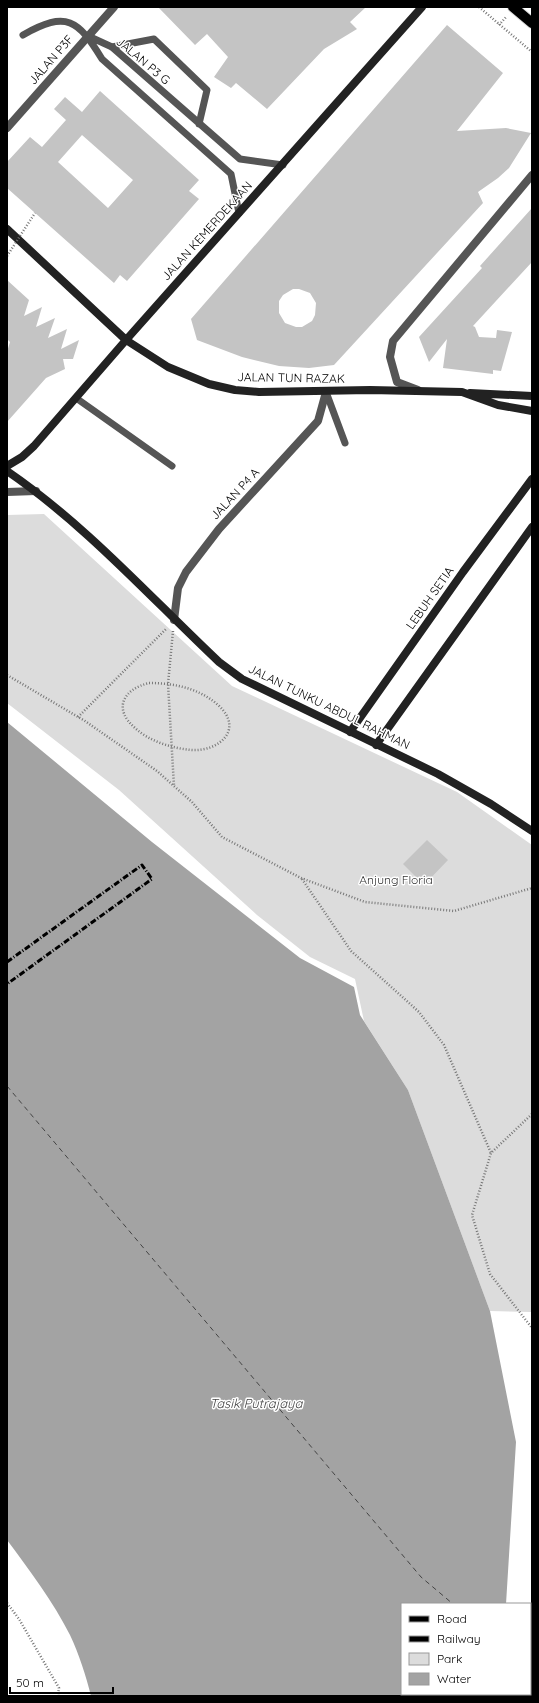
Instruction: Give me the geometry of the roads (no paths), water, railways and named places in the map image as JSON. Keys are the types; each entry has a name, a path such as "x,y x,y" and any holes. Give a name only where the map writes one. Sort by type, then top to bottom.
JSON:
{"main road":[{"path":"514,7 532,23"}],"street":[{"name":"JALAN P3F","path":"7,128 114,7"},
{"name":"JALAN KEMERDEKAAN","path":"7,466 22,457 34,446 126,340 422,7"},
{"path":"420,391 397,382 390,357 393,341 532,175"},
{"name":"JALAN TUN RAZAK","path":"7,229 126,340 162,364 209,384 235,390 259,392 326,392 370,390 462,392 498,405 532,411"},
{"name":"JALAN P4 A","path":"174,620 178,588 186,572 219,529 318,421 326,392"},
{"path":"462,392 532,396"},
{"name":"JALAN TUNKU ABDUL RAHMAN","path":"7,471 36,491 69,518 219,662 242,679 438,774 492,804 532,831"},
{"name":"LEBUH SETIA","path":"350,732 463,572 532,479"},
{"path":"7,492 36,491"},
{"path":"376,745 532,527"}],"lane":[{"path":"23,35 36,27 58,22 70,22 88,36"},
{"name":"JALAN P3 G","path":"88,36 112,47 240,159 283,165"},
{"name":"JALAN P3 G","path":"88,36 102,59 231,174 239,214"},
{"path":"112,47 154,39 207,90 200,124"},
{"path":"326,392 345,443"},
{"path":"76,398 172,466"}],"water":[{"name":"Tasik Putrajaya","path":"7,722 152,842 300,958 354,987 360,1015 408,1090 490,1311 516,1442 506,1603 401,1603 401,1695 514,1696 91,1696 85,1673 64,1623 7,1540"}],"railway":[{"path":"7,962 142,865 152,879 7,984"}],"park label":[{"name":"Anjung Floria","path":"396,880"}]}
